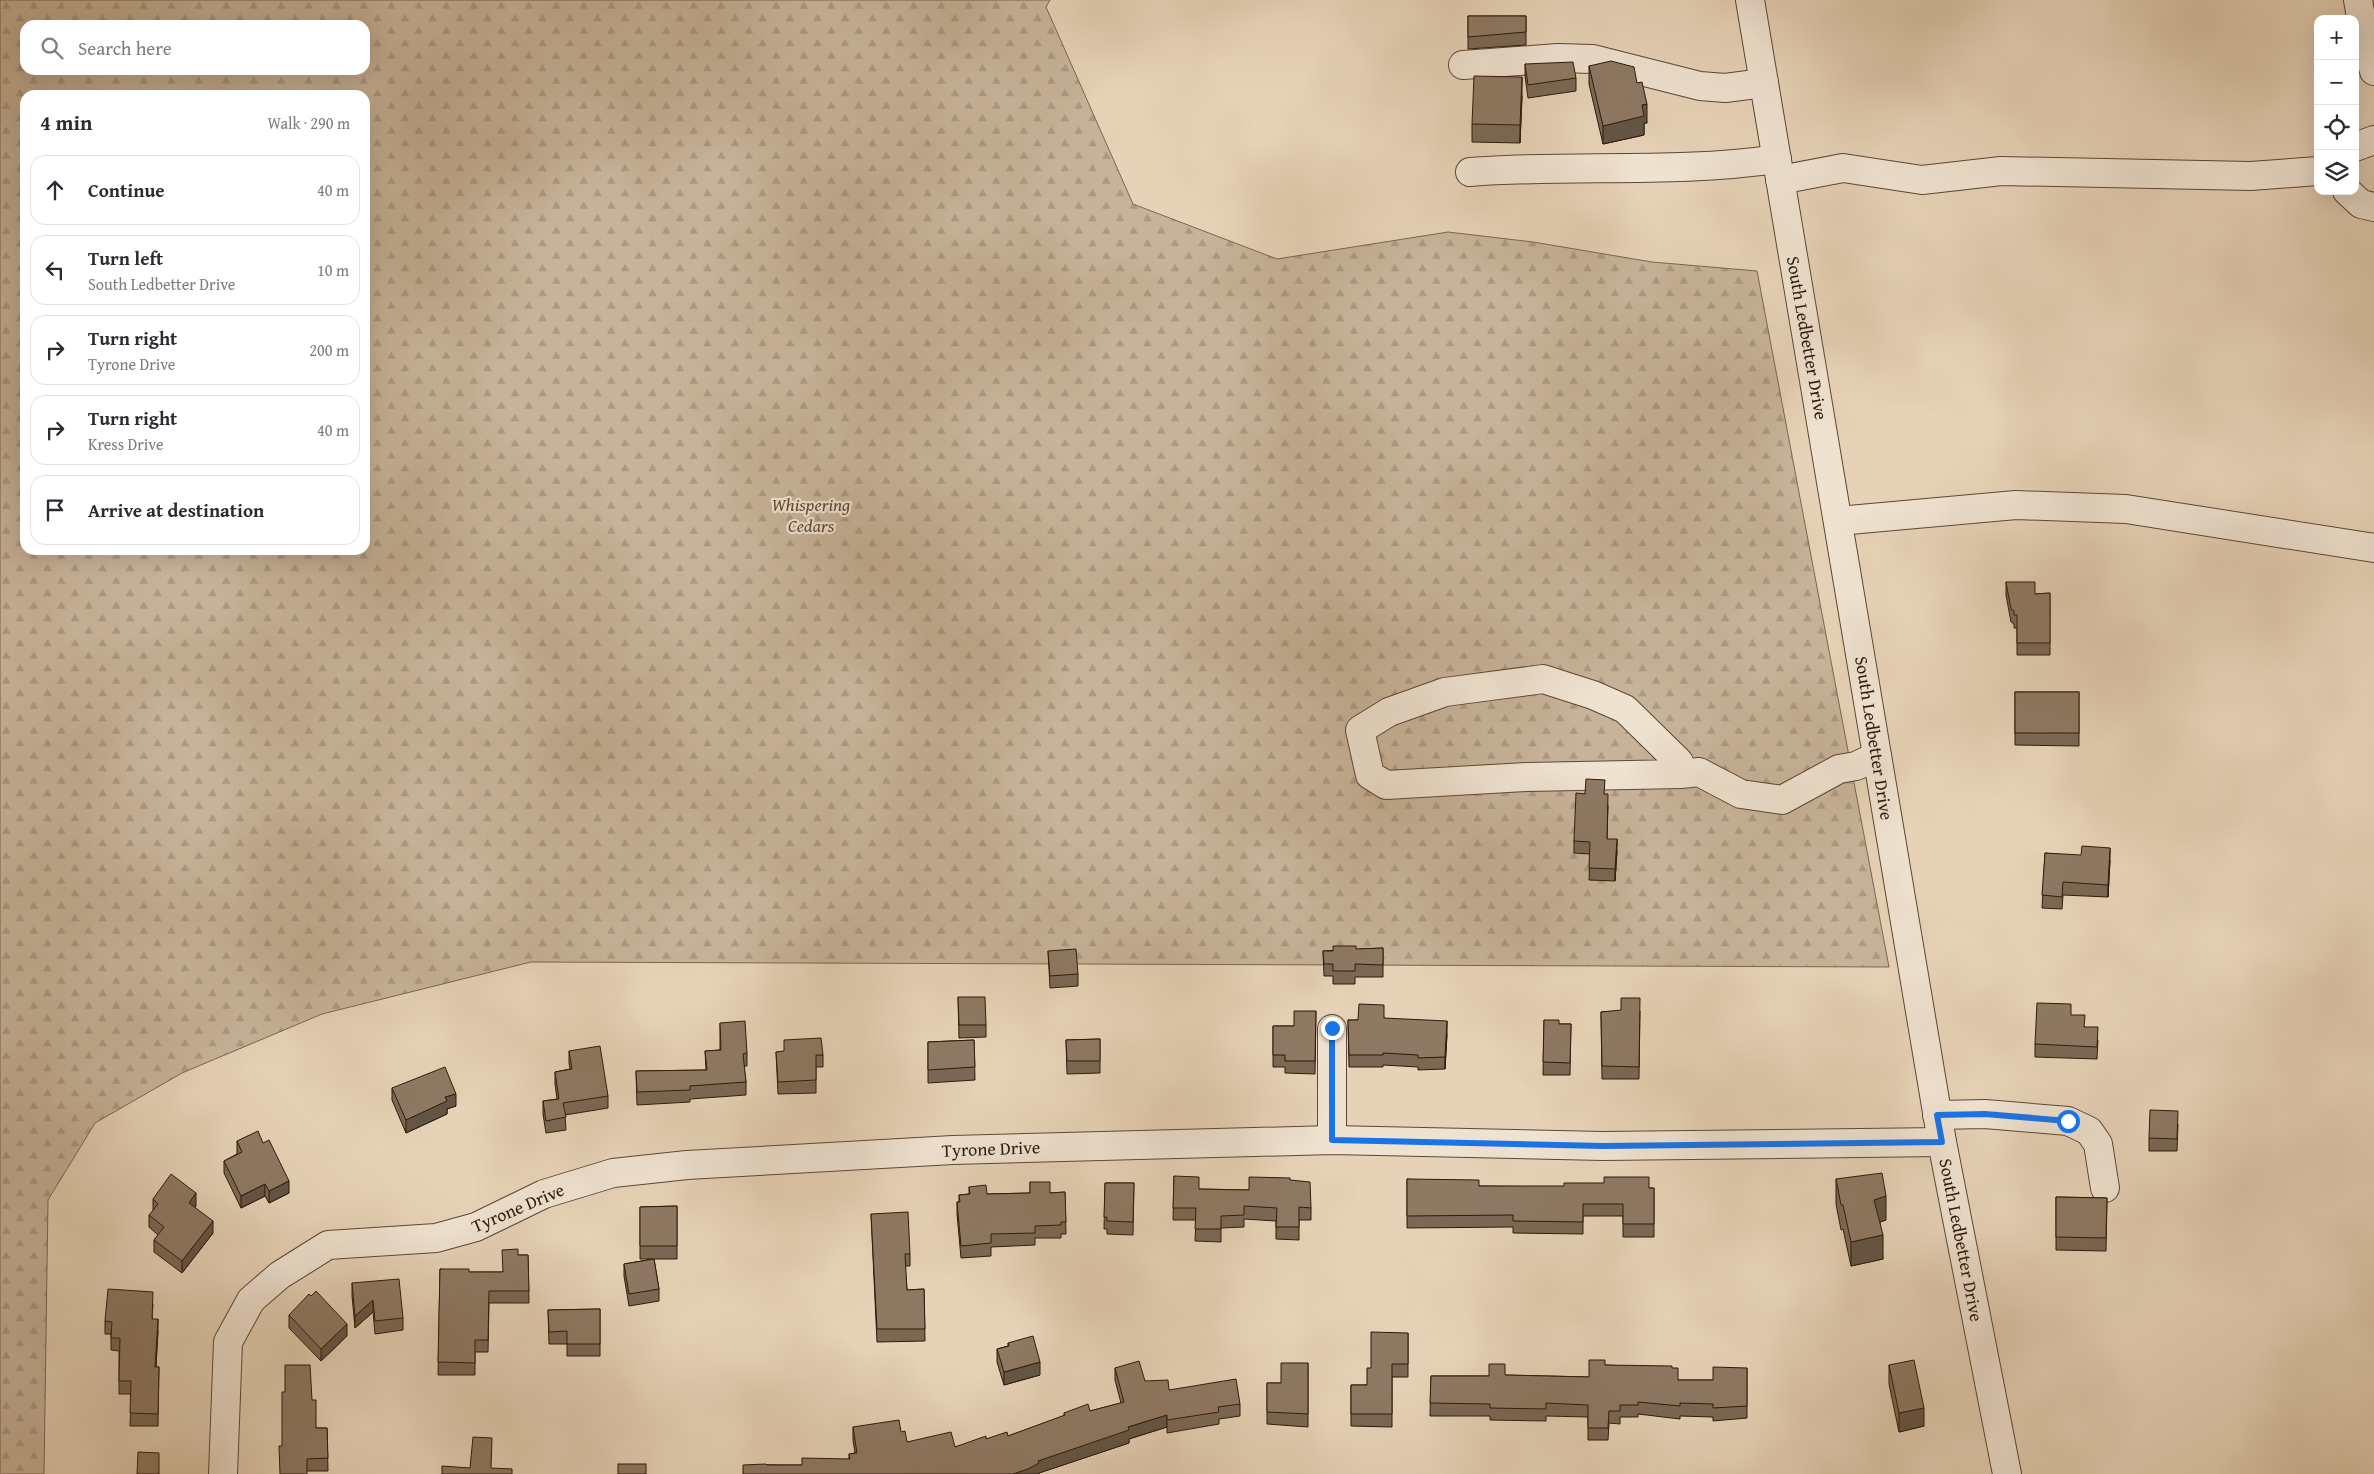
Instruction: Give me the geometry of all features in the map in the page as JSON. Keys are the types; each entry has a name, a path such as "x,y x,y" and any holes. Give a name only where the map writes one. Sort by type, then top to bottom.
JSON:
{"street":[{"name":"South Ledbetter Drive","path":"1750,0 1937,1115 2007,1474"},
{"path":"2358,0 2369,33 2374,71"},
{"path":"1463,65 1558,58 1593,59 1700,86 1725,88 1764,83"},
{"path":"2359,146 2374,140"},
{"path":"1470,172 1513,169 1620,169 1735,165 1779,170 1843,168 1922,180 2001,171 2251,176 2314,171"},
{"path":"2351,195 2361,204 2374,207"},
{"path":"1838,521 2016,504 2126,509 2374,548"},
{"path":"1681,774 1679,762 1624,710 1593,695 1543,679 1445,692 1389,712 1360,730 1370,775 1386,785 1527,777 1681,774 1699,772 1741,794 1756,798 1782,800 1839,769 1856,766 1877,756"},
{"path":"1332,1028 1332,1140"},
{"path":"1937,1115 1985,1114 2068,1121 2089,1131 2098,1144 2105,1188"},
{"name":"Tyrone Drive","path":"223,1474 228,1342 251,1300 280,1275 328,1245 436,1238 476,1227 544,1194 613,1173 687,1165 953,1150 1332,1140 1603,1146 1942,1142"}],"green space":[{"name":"Whispering Cedars","path":"0,0 1050,0 1046,7 1133,204 1277,259 1448,232 1533,242 1652,262 1757,271 1889,967 531,962 322,1014 182,1073 95,1123 48,1200 44,1474 0,1474"}],"building":[{"path":"1468,16 1526,16 1526,32 1468,37"},
{"path":"1611,61 1634,67 1637,83 1642,82 1647,104 1642,105 1644,116 1603,126 1589,66"},
{"path":"1573,62 1576,78 1528,85 1525,64"},
{"path":"1474,76 1522,77 1520,125 1472,124"},
{"path":"2006,582 2035,582 2035,594 2050,593 2050,643 2017,643 2017,615 2014,615 2014,611 2011,609"},
{"path":"2015,692 2079,692 2079,733 2015,733"},
{"path":"1586,779 1605,780 1604,794 1608,794 1607,839 1617,839 1615,869 1589,868 1590,842 1574,841 1576,793 1585,794"},
{"path":"2082,846 2110,848 2108,885 2063,882 2062,897 2042,895 2045,853 2081,855"},
{"path":"1333,946 1356,946 1356,949 1383,948 1383,965 1355,964 1355,971 1333,971 1333,964 1324,964 1323,951 1333,951"},
{"path":"1076,949 1078,974 1050,976 1048,951"},
{"path":"958,997 985,997 986,1025 959,1025"},
{"path":"1621,998 1640,998 1639,1067 1602,1066 1601,1012 1621,1010"},
{"path":"2037,1003 2071,1004 2071,1015 2085,1015 2084,1027 2098,1027 2097,1047 2035,1044"},
{"path":"1359,1004 1384,1005 1384,1018 1447,1021 1445,1057 1418,1058 1418,1055 1383,1053 1383,1055 1349,1055 1348,1020 1358,1020"},
{"path":"1294,1011 1316,1011 1315,1061 1285,1061 1285,1055 1273,1055 1273,1026 1294,1026"},
{"path":"1544,1020 1559,1020 1559,1024 1571,1024 1570,1063 1543,1062"},
{"path":"745,1021 747,1053 743,1054 746,1082 690,1086 690,1090 637,1092 636,1071 707,1070 705,1051 721,1050 720,1023"},
{"path":"821,1038 823,1055 816,1055 816,1080 778,1082 776,1052 784,1051 784,1040"},
{"path":"1100,1039 1100,1061 1067,1061 1066,1040"},
{"path":"974,1040 975,1067 928,1070 928,1042"},
{"path":"600,1046 608,1096 563,1103 566,1117 546,1121 543,1101 559,1099 555,1072 572,1069 569,1051"},
{"path":"445,1067 456,1094 445,1097 447,1101 406,1120 392,1088"},
{"path":"2150,1110 2178,1111 2177,1139 2149,1138"},
{"path":"258,1131 263,1143 269,1140 289,1181 269,1191 265,1184 241,1196 224,1161 242,1152 237,1141"},
{"path":"1882,1173 1886,1196 1874,1200 1883,1235 1851,1242 1836,1179"},
{"path":"171,1174 196,1193 189,1203 213,1221 182,1261 154,1240 164,1227 149,1215 158,1204 153,1199"},
{"path":"1174,1176 1199,1177 1199,1189 1249,1190 1249,1177 1290,1178 1290,1180 1310,1182 1311,1208 1299,1207 1299,1227 1276,1227 1277,1208 1244,1206 1244,1215 1221,1216 1221,1229 1195,1229 1196,1208 1173,1208"},
{"path":"1604,1177 1649,1177 1649,1188 1654,1188 1654,1224 1623,1224 1623,1204 1583,1204 1583,1222 1513,1221 1513,1215 1407,1216 1407,1179 1479,1180 1479,1186 1564,1186 1564,1183 1604,1183"},
{"path":"1030,1182 1050,1182 1050,1193 1065,1192 1066,1222 1061,1222 1061,1225 1035,1226 1035,1233 991,1234 991,1243 961,1246 957,1202 960,1202 959,1195 970,1194 969,1187 986,1185 987,1194 1030,1193"},
{"path":"1105,1183 1134,1183 1133,1222 1107,1221 1107,1217 1104,1217"},
{"path":"2056,1197 2107,1198 2106,1238 2056,1237"},
{"path":"677,1206 677,1246 640,1246 640,1207"},
{"path":"908,1212 910,1254 905,1254 907,1290 924,1289 925,1329 877,1329 871,1214"},
{"path":"518,1249 518,1255 528,1255 529,1291 489,1291 488,1340 475,1340 475,1363 438,1362 440,1269 469,1269 469,1272 503,1272 502,1250"},
{"path":"654,1259 659,1289 629,1294 624,1264"},
{"path":"399,1279 403,1318 375,1321 373,1300 355,1316 352,1283"},
{"path":"108,1289 153,1292 152,1319 158,1319 155,1367 159,1367 158,1414 130,1413 131,1381 119,1381 120,1338 111,1338 112,1322 105,1321"},
{"path":"316,1291 347,1324 321,1349 289,1315 309,1294 311,1296"},
{"path":"600,1309 600,1344 567,1344 567,1331 549,1332 548,1310"},
{"path":"1371,1332 1408,1333 1408,1364 1392,1364 1392,1414 1351,1414 1351,1385 1367,1385 1367,1368 1371,1368"},
{"path":"1033,1336 1040,1362 1004,1372 997,1349 1009,1346 1008,1343"},
{"path":"1589,1360 1605,1360 1605,1365 1672,1366 1672,1368 1678,1368 1678,1380 1713,1380 1713,1367 1747,1368 1747,1406 1713,1408 1713,1404 1680,1403 1680,1406 1638,1402 1638,1405 1620,1405 1620,1411 1609,1411 1608,1428 1588,1428 1588,1405 1546,1403 1546,1409 1490,1408 1490,1404 1430,1403 1431,1376 1489,1376 1489,1364 1505,1364 1505,1375 1589,1377"},
{"path":"1914,1360 1924,1408 1899,1413 1889,1365"},
{"path":"1139,1361 1145,1381 1168,1380 1169,1390 1236,1379 1240,1404 1218,1407 1219,1412 1167,1420 1167,1415 1128,1427 1129,1430 1038,1461 1039,1463 1028,1469 1013,1474 743,1474 743,1465 802,1465 802,1458 850,1459 849,1454 857,1453 853,1427 899,1420 901,1432 905,1431 907,1442 951,1432 955,1447 986,1436 986,1439 1007,1432 1008,1436 1065,1415 1064,1413 1088,1404 1090,1411 1124,1402 1115,1368"},
{"path":"1281,1363 1308,1363 1308,1414 1267,1412 1267,1383 1281,1383"},
{"path":"285,1365 310,1365 312,1400 316,1400 316,1428 327,1428 328,1458 307,1459 307,1474 280,1474 279,1446 282,1446 282,1392 285,1392"},
{"path":"473,1437 492,1438 491,1468 512,1469 512,1474 442,1474 442,1466 470,1468"},
{"path":"138,1452 159,1453 159,1474 137,1474"},
{"path":"618,1464 646,1464 646,1474 618,1474"}],"route":[{"path":"1332,1028 1332,1140 1603,1146 1942,1142 1937,1115 1985,1114 2068,1121"}]}
